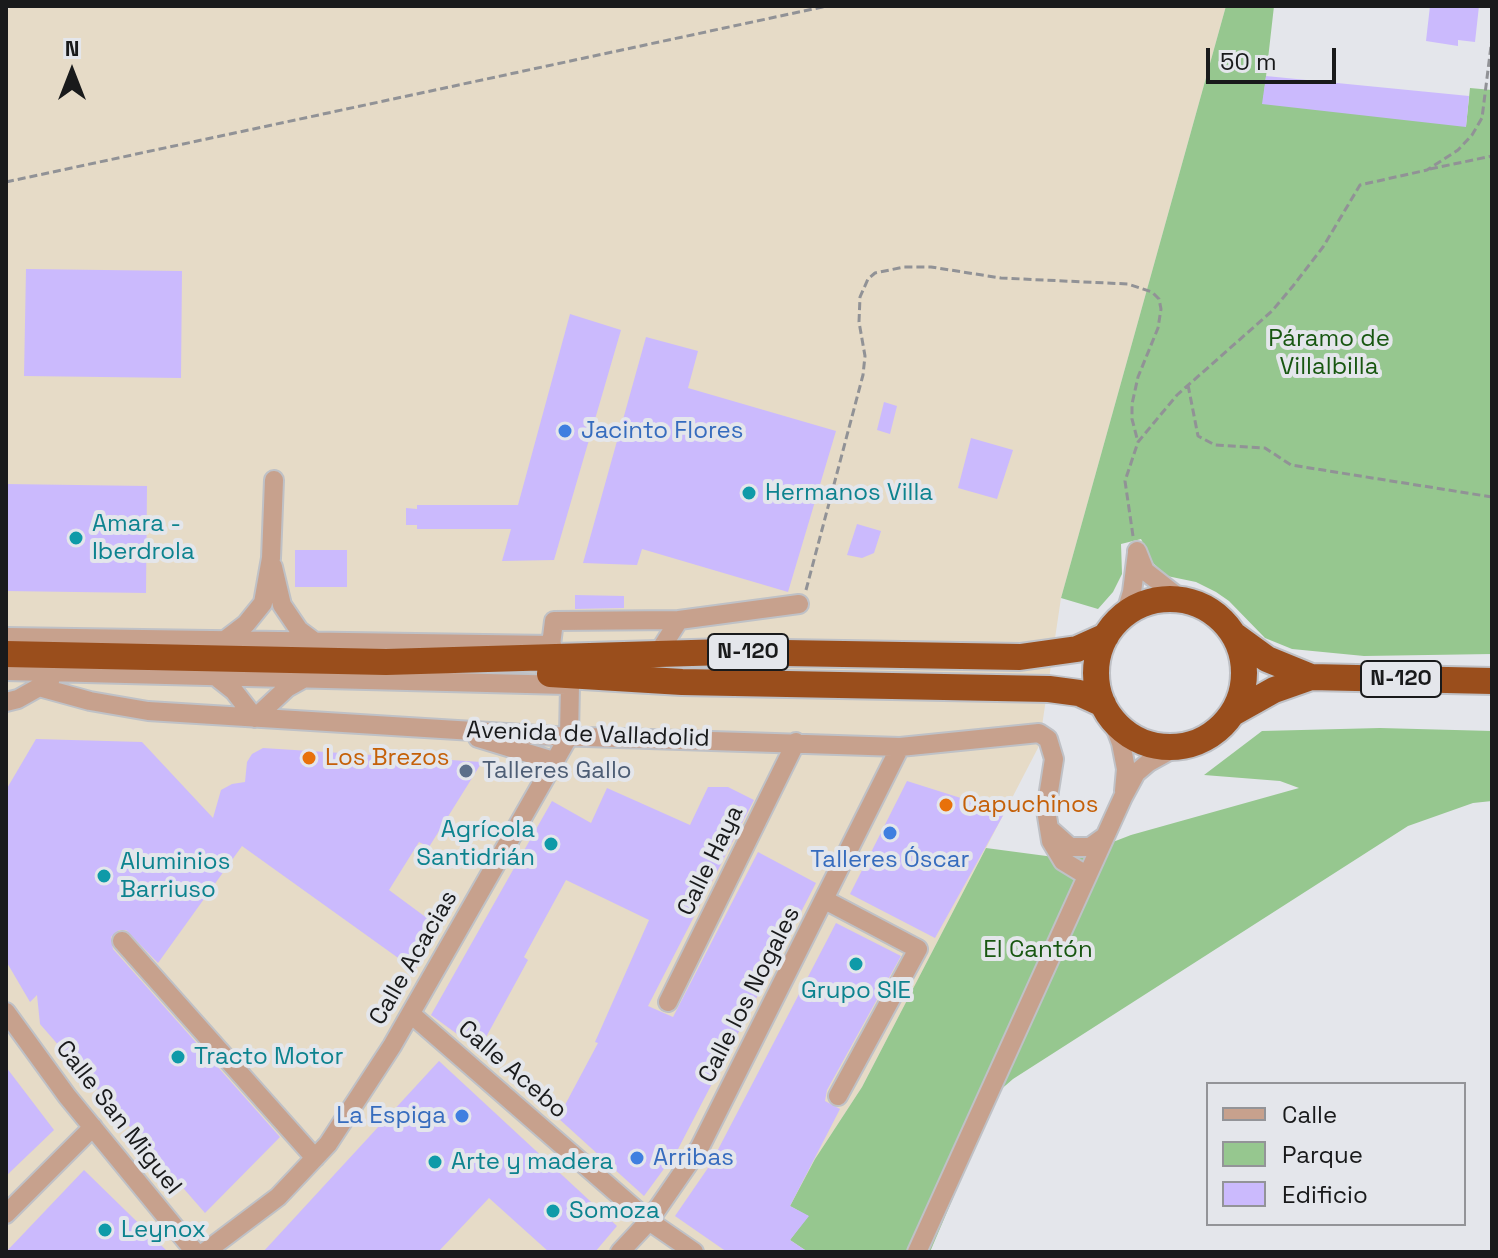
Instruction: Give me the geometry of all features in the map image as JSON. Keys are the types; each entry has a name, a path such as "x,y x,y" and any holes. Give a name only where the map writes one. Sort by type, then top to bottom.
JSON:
{"highway":[{"name":"N-120","path":"386,662 726,652 1020,657 1077,649 1106,636 1125,615 1152,602 1182,600 1200,605 1215,614 1233,634 1267,659 1311,677"},
{"path":"1233,634 1242,654 1244,679 1242,694 1233,713"},
{"name":"N-120","path":"1106,636 1097,668 1098,686 1107,710"},
{"name":"N-120","path":"6,654 386,662 718,683 1049,689 1079,693 1107,710 1127,733 1141,741 1178,746 1207,737 1233,713 1274,690 1311,677 1492,681"}],"street":[{"path":"225,640 246,624 263,603 271,558 274,480"},
{"path":"1137,551 1145,571 1182,600"},
{"path":"1125,615 1132,592 1137,551"},
{"path":"271,558 282,605 299,630 315,642"},
{"path":"551,645 554,621 679,620 799,604"},
{"path":"662,647 679,620"},
{"path":"6,637 662,647 726,652"},
{"name":"Avenida de Valladolid","path":"6,671 663,687 718,683"},
{"path":"6,702 64,673"},
{"path":"215,676 234,691 255,718 271,701 305,678"},
{"name":"Calle Acacias","path":"195,1251 278,1197 328,1144 411,1014 569,736 570,685"},
{"name":"Avenida de Valladolid","path":"39,687 90,701 148,711 569,736 900,747 1039,733 1048,739 1054,759 1046,810 1051,841 1063,861 1086,862"},
{"path":"1107,710 1121,743 1126,769 1123,797"},
{"path":"453,730 554,761"},
{"name":"Calle Haya","path":"668,1002 796,742"},
{"path":"917,1252 1086,862 1104,837 1136,773 1178,746"},
{"name":"Calle los Nogales","path":"620,1252 649,1221 700,1147 900,747"},
{"path":"1048,826 1086,862"},
{"path":"825,900 918,949 838,1096"},
{"path":"122,941 315,1158"},
{"name":"Calle San Miguel","path":"6,1012 67,1096 195,1251"},
{"name":"Calle Acebo","path":"411,1014 649,1221 694,1252"},
{"path":"6,1214 93,1127"}],"path":[{"path":"6,182 827,6"},
{"path":"1427,170 1458,150 1482,118 1490,74 1492,38"},
{"path":"1137,551 1129,522 1125,481 1138,442 1188,385 1272,311 1323,247 1360,185 1492,156"},
{"path":"799,604 805,594 863,375 865,356 859,322 860,297 868,279 875,273 904,267 931,267 1001,278 1128,284 1152,292 1159,299 1161,309 1158,328 1138,377 1132,404 1138,442"},
{"path":"1188,385 1198,436 1215,445 1265,448 1291,465 1492,497"}],"shaded area":[{"name":"Los Brezos","path":"14,6 1226,6 1061,598 1039,746 862,1087 815,1159 791,1206 809,1216 808,1252 6,1252 6,10"}],"green space":[{"name":"Páramo de Villalbilla","path":"1226,6 1274,6 1263,103 1466,126 1470,88 1492,90 1492,654 1364,656 1292,649 1265,638 1216,592 1196,582 1167,576 1153,563 1141,539 1121,544 1122,574 1113,592 1098,609 1061,598"},
{"name":"El Cantón","path":"1380,728 1492,731 1492,801 1473,803 1408,826 1013,1079 998,1092 930,1252 808,1252 790,1240 808,1216 790,1206 815,1159 862,1087 986,848 1069,859 1131,835 1299,788 1280,781 1204,775 1262,731"}],"building":[{"path":"1430,6 1479,6 1475,42 1458,40 1458,46 1426,41"},
{"path":"1266,76 1469,96 1466,127 1262,104"},
{"path":"26,269 182,271 181,378 24,376"},
{"name":"Jacinto Flores","path":"570,314 621,330 554,560 502,561 511,529 417,529 417,525 406,525 406,508 417,509 417,505 518,505"},
{"path":"646,337 698,351 688,388 836,431 788,592 642,549 637,565 583,563"},
{"path":"884,402 897,406 890,434 877,430"},
{"path":"971,438 1013,450 997,499 958,488"},
{"name":"Amara - Iberdrola","path":"6,484 147,486 146,593 6,591"},
{"path":"857,524 881,531 874,553 862,558 847,555"},
{"path":"295,550 347,550 347,587 295,587"},
{"path":"575,595 624,596 624,608 575,609"},
{"path":"36,739 142,742 213,818 221,790 245,782 247,762 252,754 263,748 482,762 429,847 419,842 389,890 439,927 415,970 242,846 158,963 126,930 119,930 111,937 113,949 280,1137 205,1213 40,1024 37,995 30,1002 6,961 6,790"},
{"path":"907,781 1005,812 935,938 850,894"},
{"path":"708,787 728,787 754,800 648,1006 673,1017 758,852 816,883 677,1151 644,1196 558,1118 598,1043 595,1042 649,920 566,880 524,957 528,960 479,1050 431,1015 552,801 591,823 607,788 690,825"},
{"path":"836,923 901,956 827,1090 825,1101 840,1109 790,1206 809,1216 790,1240 808,1252 727,1252 675,1216 710,1165"},
{"path":"439,1061 617,1226 595,1252 549,1252 489,1198 438,1252 263,1252"},
{"path":"6,1067 54,1130 6,1176"},
{"name":"Leynox","path":"84,1170 168,1252 6,1252"}],"place":[{"name":"Jacinto Flores","path":"565,431"},
{"name":"Hermanos Villa","path":"749,493"},
{"name":"Amara - Iberdrola","path":"76,538"},
{"name":"Los Brezos","path":"309,758"},
{"name":"Talleres Gallo","path":"466,771"},
{"name":"Capuchinos","path":"946,805"},
{"name":"Talleres Óscar","path":"890,833"},
{"name":"Agrícola Santidrián","path":"551,844"},
{"name":"Aluminios Barriuso","path":"104,876"},
{"name":"Grupo SIE","path":"856,964"},
{"name":"Tracto Motor","path":"178,1057"},
{"name":"La Espiga","path":"462,1116"},
{"name":"Arribas","path":"637,1158"},
{"name":"Arte y madera","path":"435,1162"},
{"name":"Somoza","path":"553,1211"},
{"name":"Leynox","path":"105,1230"}]}
